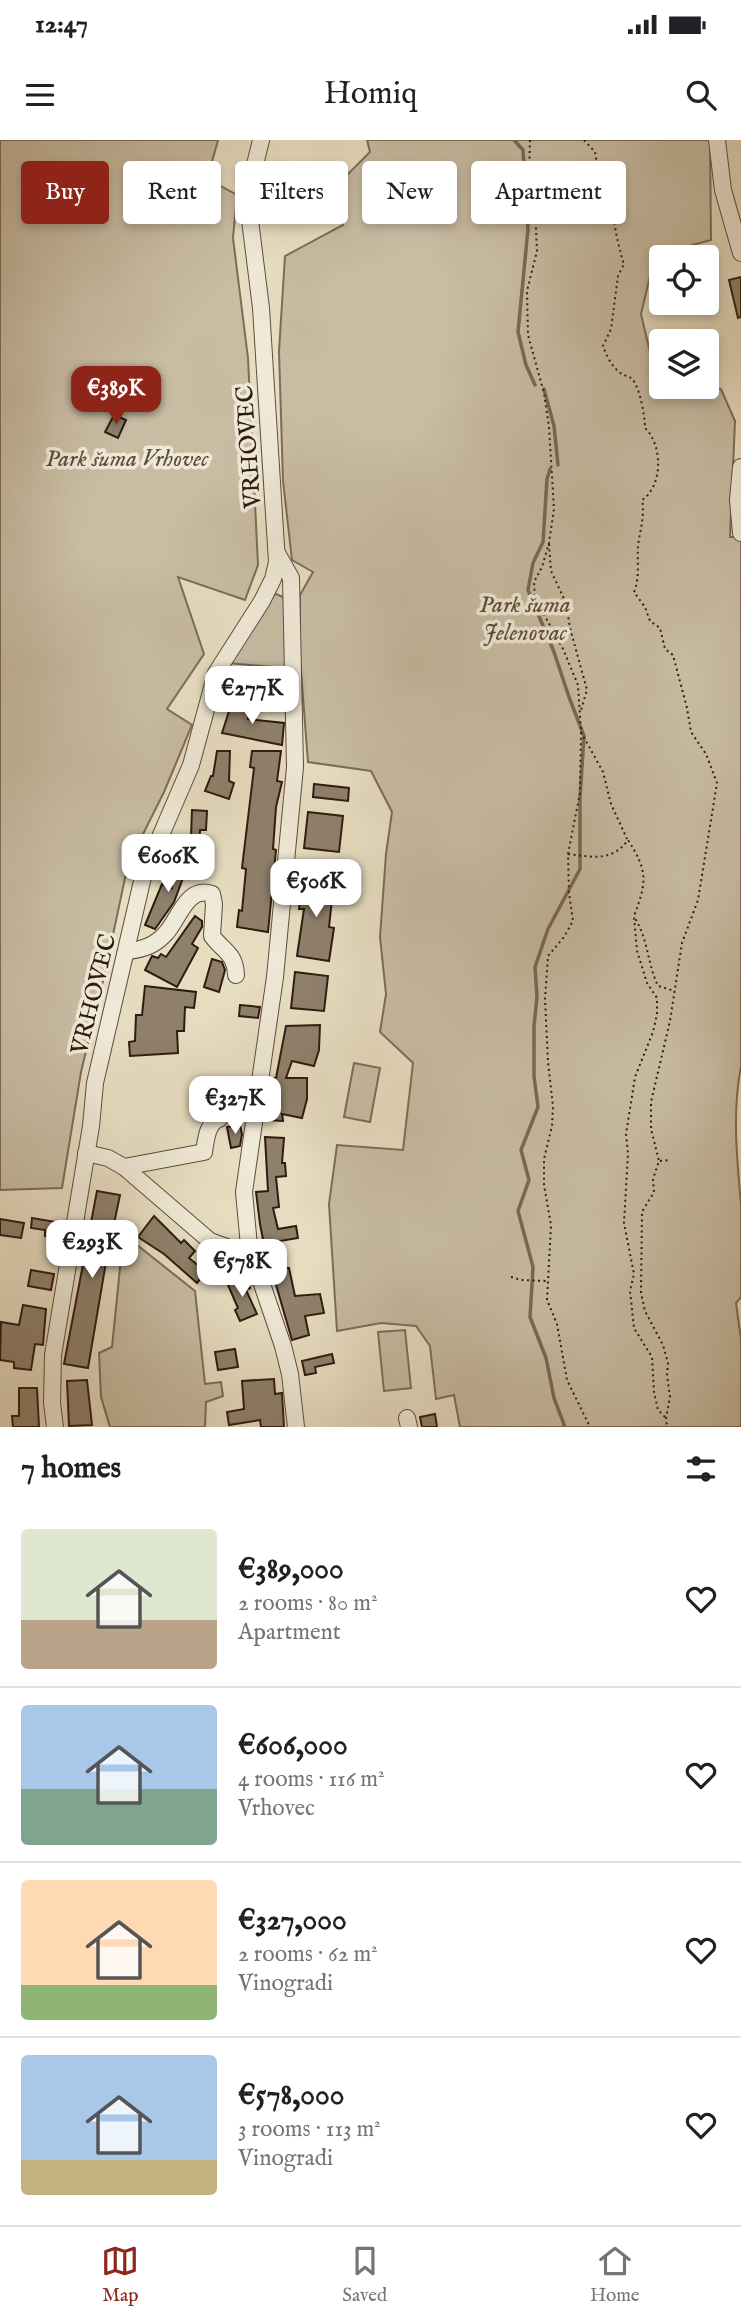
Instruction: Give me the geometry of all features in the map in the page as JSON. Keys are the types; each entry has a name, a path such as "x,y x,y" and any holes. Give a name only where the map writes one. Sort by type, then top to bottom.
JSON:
{"street":[{"name":"VRHOVEC","path":"256,161 261,140"},
{"path":"717,140 723,190 741,253"},
{"name":"VRHOVEC","path":"55,1427 52,1403 53,1355 97,1069 144,877 191,765 216,673 271,585 278,552 261,308 250,224"},
{"path":"741,467 738,500 741,533"},
{"path":"278,552 288,569 291,593 295,767 275,977 244,1192 249,1247 290,1374 296,1427"},
{"path":"271,585 284,586 291,593"},
{"path":"127,951 140,950 165,935 189,898 197,893 212,894 212,936 231,955 236,975"},
{"path":"124,1167 204,1152 210,1126 213,1121 219,1119"},
{"path":"86,1153 108,1158 124,1167 210,1241 232,1249 249,1247"}],"path":[{"path":"530,140 529,174 535,208 537,251 527,291 528,335 544,393 549,426 554,509 549,543 534,582 535,598 578,685 581,712 580,793 568,854 573,921 548,956 545,999 553,1106 552,1126 544,1160 544,1185 551,1225 547,1300 557,1324 566,1380 590,1427"},
{"path":"584,140 595,152 598,170 619,190 621,204 614,213 614,225 620,238 618,248 624,264 618,276 611,329 603,346 607,359 621,374 634,381 645,417 645,428 653,435 659,462 649,495 642,500 644,510 638,547 638,583 634,592 645,607 650,621 660,628 665,649 673,655 691,732 706,754 717,783 698,900 682,943 662,1060 651,1102 651,1129 659,1161 653,1179 654,1192 642,1212 641,1293 645,1311 663,1345 668,1363 670,1397 667,1427"},
{"path":"549,543 551,571 566,603 587,690 581,712"},
{"path":"581,732 603,772 611,804 641,860 644,882 634,917 636,951 647,983 657,998 657,1014 653,1032 635,1077 626,1134 628,1153 624,1223 634,1274 630,1291 634,1328 652,1357 658,1410 666,1418"},
{"path":"568,854 601,859 623,847 628,840"},
{"path":"634,917 645,938 650,969 658,986 675,991"},
{"path":"659,1161 668,1160"},
{"path":"511,1277 548,1281"}],"green space":[{"name":"Park šuma Vrhovec","path":"0,140 218,140 212,161 123,161 123,224 221,224 221,186 235,194 233,238 248,358 258,565 245,600 178,577 204,654 167,709 192,725 164,792 128,864 81,1072 62,1188 0,1190"},
{"name":"Park šuma Jelenovac","path":"367,140 710,140 711,240 692,245 649,245 649,280 641,314 649,348 649,399 719,399 719,388 735,421 730,537 741,537 741,1066 736,1119 741,1205 741,1297 736,1303 741,1339 741,1427 460,1427 454,1395 436,1399 430,1346 416,1326 381,1323 337,1331 329,1204 337,1145 403,1150 413,1063 380,1032 386,994 380,937 392,812 371,771 308,762 300,659 300,595 313,572 292,560 283,481 279,351 285,256 343,224 348,224 348,174 370,152"},
{"path":"276,594 285,601 286,668 226,663 272,596"},
{"path":"354,1063 380,1068 370,1122 344,1117"},
{"path":"127,1237 195,1291 205,1384 221,1382 223,1396 206,1402 205,1427 110,1427 101,1397 99,1353 112,1347 123,1238"},
{"path":"405,1330 411,1388 384,1391 378,1332"}],"building":[{"path":"741,277 741,317 738,318 729,280"},
{"path":"114,415 126,420 118,438 105,432"},
{"path":"253,674 271,675 269,695 252,693"},
{"path":"232,702 252,707 248,719 284,723 282,745 222,733"},
{"path":"217,751 230,751 229,781 234,783 229,799 205,791 213,776"},
{"path":"252,751 281,751 277,781 282,782 276,807 273,849 276,850 268,932 237,927 239,910 242,911 246,869 242,868 254,768 250,767"},
{"path":"314,784 349,788 348,801 313,797"},
{"path":"192,810 207,811 206,830 200,830 199,856 184,856 184,837 191,837"},
{"path":"308,812 343,816 339,852 304,848"},
{"path":"173,859 188,860 188,879 183,878 174,902 155,929 145,925 162,884 172,888"},
{"path":"303,878 334,881 329,927 334,928 329,961 297,956 304,909 299,909"},
{"path":"195,916 202,921 202,927 192,944 198,948 177,987 145,970 152,956 158,958 161,954 166,957"},
{"path":"212,959 222,962 225,970 219,992 204,987"},
{"path":"295,972 328,976 324,1011 291,1008"},
{"path":"145,986 196,992 194,1008 185,1007 184,1031 177,1031 178,1053 130,1056 129,1042 135,1041 136,1015 142,1015"},
{"path":"240,1005 260,1007 258,1018 239,1016"},
{"path":"320,1025 319,1050 314,1066 292,1061 286,1078 307,1078 307,1099 302,1118 282,1114 283,1121 269,1120 274,1078 286,1026"},
{"path":"240,1086 241,1102 229,1103 228,1087"},
{"path":"240,1125 240,1146 231,1148 227,1127"},
{"path":"265,1137 284,1138 282,1163 285,1163 286,1176 276,1177 279,1207 273,1208 278,1229 296,1226 298,1238 280,1241 295,1296 320,1294 324,1313 305,1316 309,1335 292,1340 270,1264 268,1265 260,1224 256,1192 268,1191"},
{"path":"97,1191 120,1195 88,1368 64,1364"},
{"path":"154,1216 181,1243 184,1240 195,1251 189,1258 206,1272 197,1283 164,1254 138,1237"},
{"path":"32,1218 56,1222 54,1237 45,1236 45,1230 31,1228"},
{"path":"0,1219 24,1223 21,1238 0,1235"},
{"path":"31,1270 54,1274 51,1290 28,1286"},
{"path":"245,1277 250,1288 246,1290 257,1314 240,1321 235,1310 238,1308 228,1285"},
{"path":"23,1305 46,1309 43,1345 35,1344 31,1370 14,1368 14,1362 0,1360 1,1322 19,1325"},
{"path":"235,1349 238,1367 218,1370 215,1352"},
{"path":"332,1354 334,1363 315,1367 316,1373 305,1375 302,1361"},
{"path":"274,1379 275,1394 282,1393 284,1427 261,1427 260,1420 229,1425 227,1412 244,1409 242,1381"},
{"path":"87,1380 92,1425 69,1426 67,1381"},
{"path":"19,1388 37,1388 39,1427 13,1427 12,1416 19,1416"},
{"path":"435,1414 437,1427 422,1427 420,1417"}],"waterway":[{"path":"514,140 523,150 528,229 518,332 526,365 535,385"},
{"path":"544,389 554,426 558,465"},
{"path":"550,469 543,542 533,563 528,590 584,736 580,798 580,869 548,929 535,967 537,997 534,1076 538,1107 521,1150 529,1180 518,1211 533,1267 530,1317 546,1358 554,1398 565,1427"}]}
